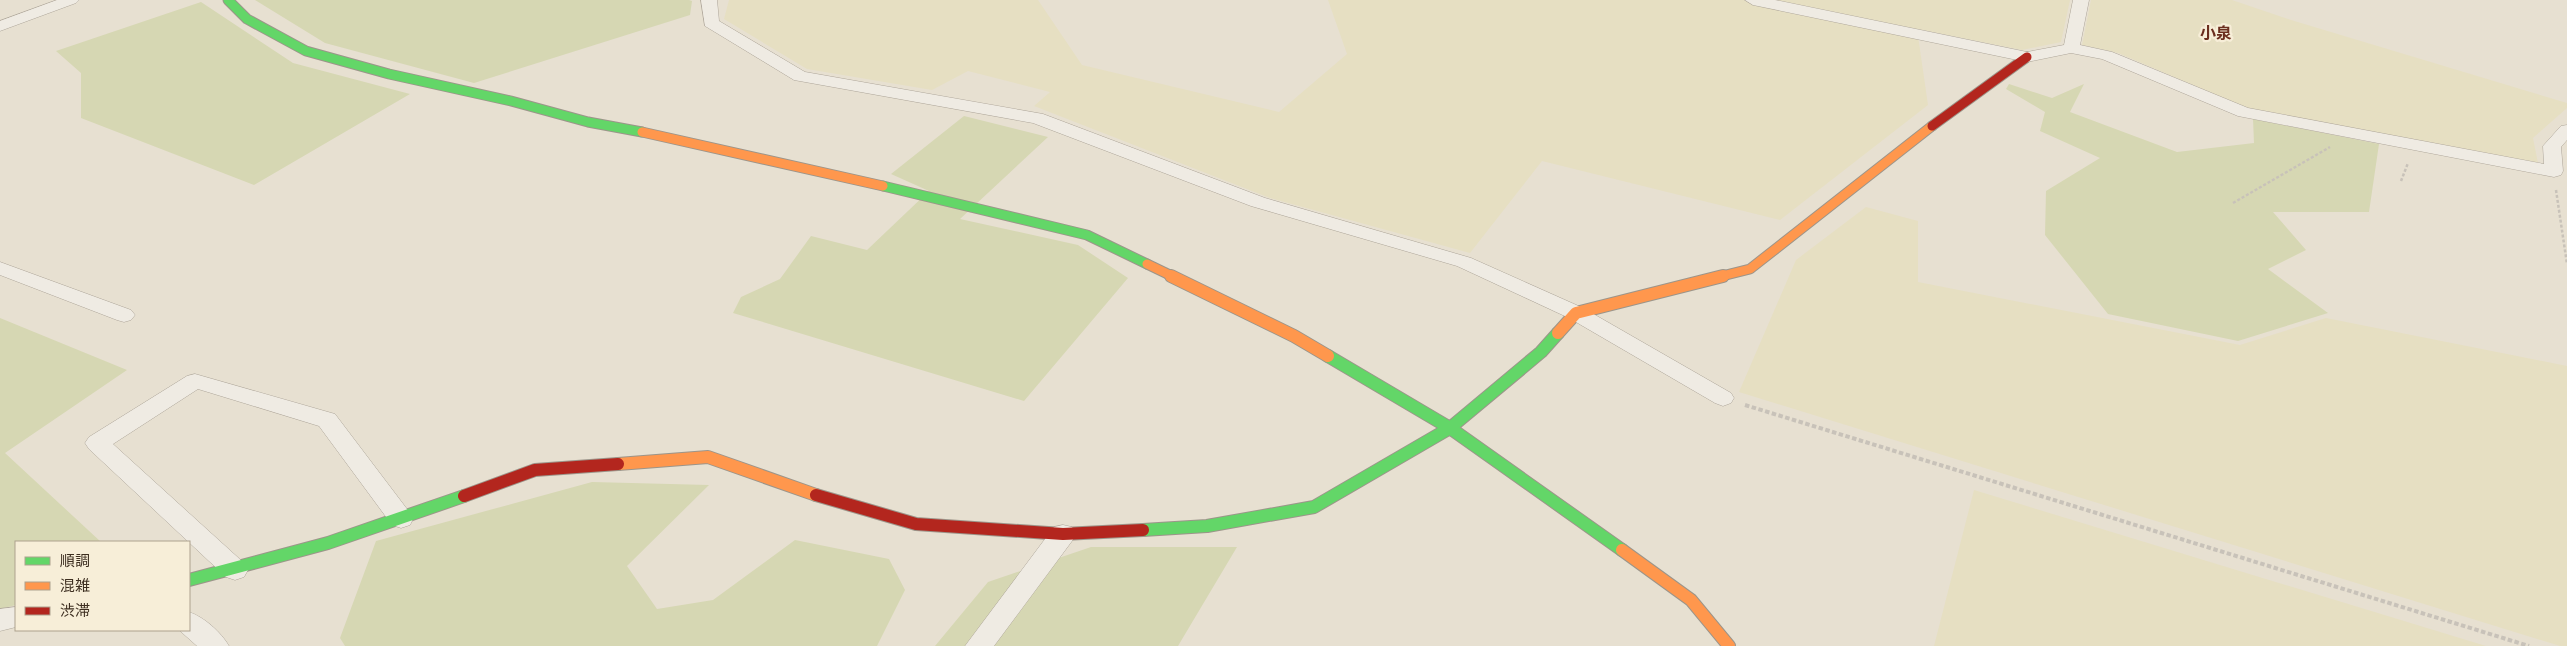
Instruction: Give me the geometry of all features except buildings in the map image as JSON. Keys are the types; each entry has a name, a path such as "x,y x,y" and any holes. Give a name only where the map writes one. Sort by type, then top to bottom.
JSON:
{"street":[{"path":"0,26 71,0"},
{"path":"228,0 247,19 306,51 389,74 511,101 588,122 717,147 1086,235 1294,336 1450,428 1691,600 1729,646"},
{"path":"709,0 711,23 800,76 1036,118 1258,202 1464,262 1576,313 1723,398"},
{"path":"1753,0 2027,57 2071,48 2106,55 2244,112 2554,171 2552,146 2567,130"},
{"path":"2071,48 2081,0"},
{"path":"190,580 235,570 401,519 536,470 708,457 817,496 916,524 1063,534 1207,526 1314,507 1450,428 1541,352 1576,313 1750,269 1900,150 2027,57"},
{"path":"0,268 124,315"},
{"path":"235,570 97,443 195,381 327,420 401,519"},
{"path":"979,646 1063,534"},
{"path":"0,620 15,617"},
{"path":"190,623 215,646"}],"path":[{"path":"2233,203 2356,133"},
{"path":"2554,171 2567,264"},
{"path":"1723,398 2528,646"}],"shaded area":[{"path":"729,0 1038,0 1082,65 1279,112 1347,54 1328,0 2070,0 2061,42 2022,50 1917,29 1928,105 1780,220 1542,161 1470,253 1270,198 1034,106 1050,92 968,71 932,90 807,69 724,19"},
{"path":"2091,0 2232,0 2291,20 2567,103 2567,108 2533,138 2538,163 2249,109 2118,53 2082,45"},
{"path":"1866,207 1918,221 1918,282 2240,345 2326,318 2567,366 2567,646 2560,646 1739,392 1796,260"},
{"path":"1974,490 2486,646 1934,646"}],"green space":[{"path":"255,0 692,1 690,15 474,83 325,43"},
{"path":"201,2 293,63 410,94 254,185 81,118 81,73 56,51"},
{"path":"2009,84 2052,98 2084,84 2070,112 2177,152 2254,143 2253,119 2379,144 2369,212 2273,212 2306,250 2268,269 2328,313 2238,341 2108,314 2045,235 2046,191 2100,158 2040,131 2045,112 2006,89"},
{"path":"964,116 1048,137 960,219 1078,245 1128,278 1024,401 733,313 741,297 780,279 811,236 867,250 929,191 891,174"},
{"path":"0,318 127,370 5,453 100,541 15,541 15,605 0,609"},
{"path":"592,482 709,485 627,566 657,609 713,600 795,540 889,559 905,590 877,646 345,646 340,638 376,541"},
{"path":"1091,547 1237,547 1178,646 935,646 988,582"}],"traffic: fast":[{"path":"228,0 247,19 306,51 389,74 511,101 588,122 642,132"},
{"path":"883,186 1087,235 1147,264"},
{"path":"1143,530 1207,526 1314,507 1450,428 1541,352 1558,333"},
{"path":"1328,356 1450,428 1622,550"},
{"path":"190,580 259,563 328,543 464,496"}],"traffic: slow":[{"path":"1558,333 1576,313 1750,269 1932,126"},
{"path":"642,132 717,147 883,186"},
{"path":"1147,264 1294,336 1328,356"},
{"path":"618,464 708,457 816,495"},
{"path":"1622,550 1691,600 1729,646"}],"traffic: jam":[{"path":"1932,126 2027,57"},
{"path":"464,496 535,470 618,464"},
{"path":"816,495 916,524 1063,534 1143,530"}],"district":[{"name":"小泉","path":"2216,33"}]}
